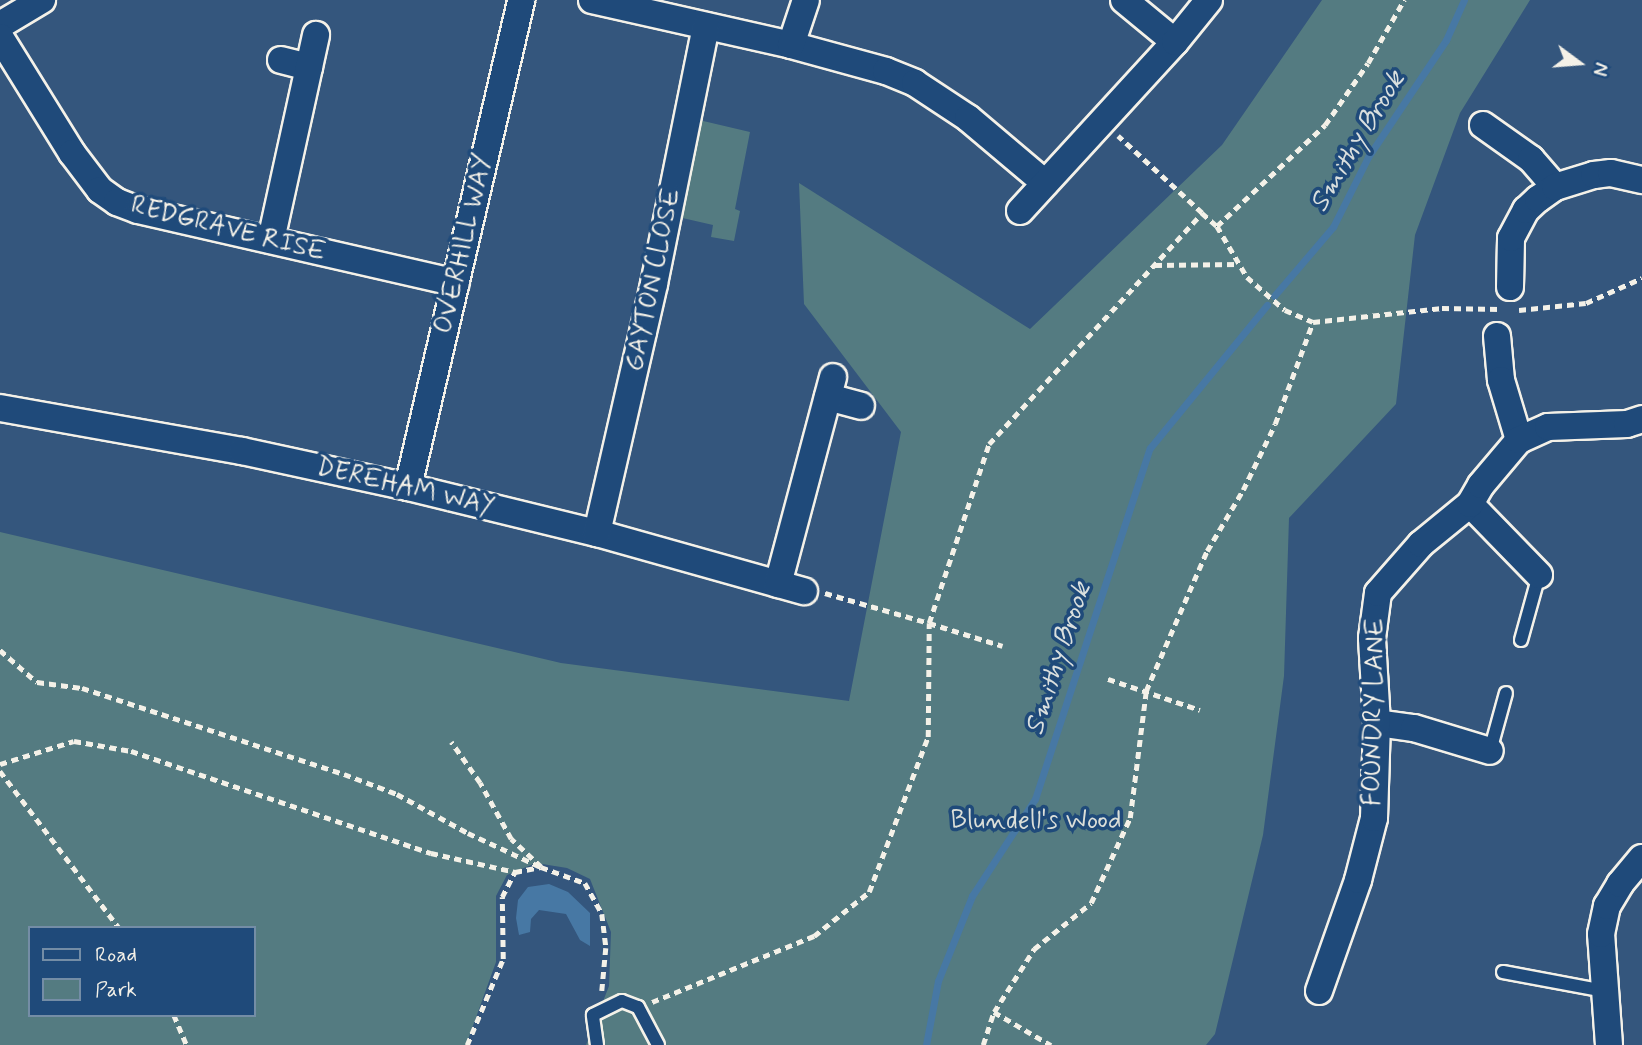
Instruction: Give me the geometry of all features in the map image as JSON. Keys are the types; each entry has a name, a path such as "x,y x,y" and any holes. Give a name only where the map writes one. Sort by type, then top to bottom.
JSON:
{"street":[{"path":"0,25 43,0"},
{"name":"OVERHILL WAY","path":"408,487 521,0"},
{"path":"791,45 806,0"},
{"path":"1124,0 1175,42"},
{"path":"1020,211 1175,42 1209,0"},
{"path":"603,1 791,45 886,71 915,83 968,118 1045,183"},
{"name":"GAYTON CLOSE","path":"597,533 654,284 706,26"},
{"path":"271,240 316,35"},
{"name":"REDGRAVE RISE","path":"0,37 72,153 100,190 138,210 456,283"},
{"path":"281,60 309,67"},
{"path":"1483,125 1531,159 1555,187"},
{"path":"1510,287 1511,238 1526,210 1555,187 1611,173 1642,180"},
{"path":"1497,336 1501,380 1519,440"},
{"path":"778,584 831,387 862,406"},
{"name":"DEREHAM WAY","path":"0,408 242,451 408,487 597,533 804,591"},
{"name":"FOUNDRY LANE","path":"1319,991 1358,880 1374,818 1377,723 1372,638 1378,593 1421,544 1470,505 1481,485 1519,440 1548,427 1627,424 1642,419"},
{"path":"1470,505 1539,575"},
{"path":"1377,723 1415,728 1490,751"},
{"path":"1609,1045 1601,934 1607,906 1619,884 1642,858"}],"lane":[{"path":"1521,640 1539,575"},
{"path":"1490,751 1506,693"},
{"path":"1503,972 1605,991"},
{"path":"597,1045 593,1015 622,1002 638,1007 658,1045"}],"path":[{"path":"1217,226 1325,125 1368,63 1404,0"},
{"path":"1101,122 1217,226 1247,277 1285,310 1313,322 1443,308 1519,310 1586,303 1642,278"},
{"path":"638,1007 814,936 869,892 928,737 929,623 989,444 1202,213"},
{"path":"1154,265 1239,264"},
{"path":"984,1045 994,1012 1034,949 1091,903 1130,818 1146,691 1207,551 1243,491 1275,424 1313,322"},
{"path":"804,591 816,591 1003,646"},
{"path":"0,650 37,681 82,688 344,774 397,794 468,833 541,867 585,883 602,914 606,948 604,984 593,1015"},
{"path":"1108,679 1200,710"},
{"path":"0,764 75,741 131,751 195,770 265,798 431,853 515,872 541,867"},
{"path":"451,742 480,783 511,839 541,867"},
{"path":"0,771 117,926"},
{"path":"467,1045 503,959 502,897 515,872"},
{"path":"994,1012 1051,1045"},
{"path":"175,1017 187,1045"}],"green space":[{"name":"Blundell's Wood","path":"1322,0 1530,0 1460,113 1415,235 1396,404 1289,518 1284,676 1263,835 1215,1034 1206,1045 586,1045 609,986 611,932 590,879 567,868 536,863 507,875 496,896 496,962 466,1045 0,1045 0,532 561,663 849,701 901,432 804,304 799,183 1030,329 1222,145"},
{"path":"699,120 750,132 735,209 740,211 734,241 711,237 713,225 678,217"}],"water":[{"path":"549,884 568,892 590,913 590,946 580,940 566,914 539,910 531,919 530,932 519,935 516,918 518,900 528,887"}],"waterway":[{"name":"Smithy Brook","path":"1274,296 1333,227 1368,157 1446,40 1464,0"},
{"name":"Smithy Brook","path":"926,1045 938,981 972,896 1035,799 1150,448 1267,305"}]}
